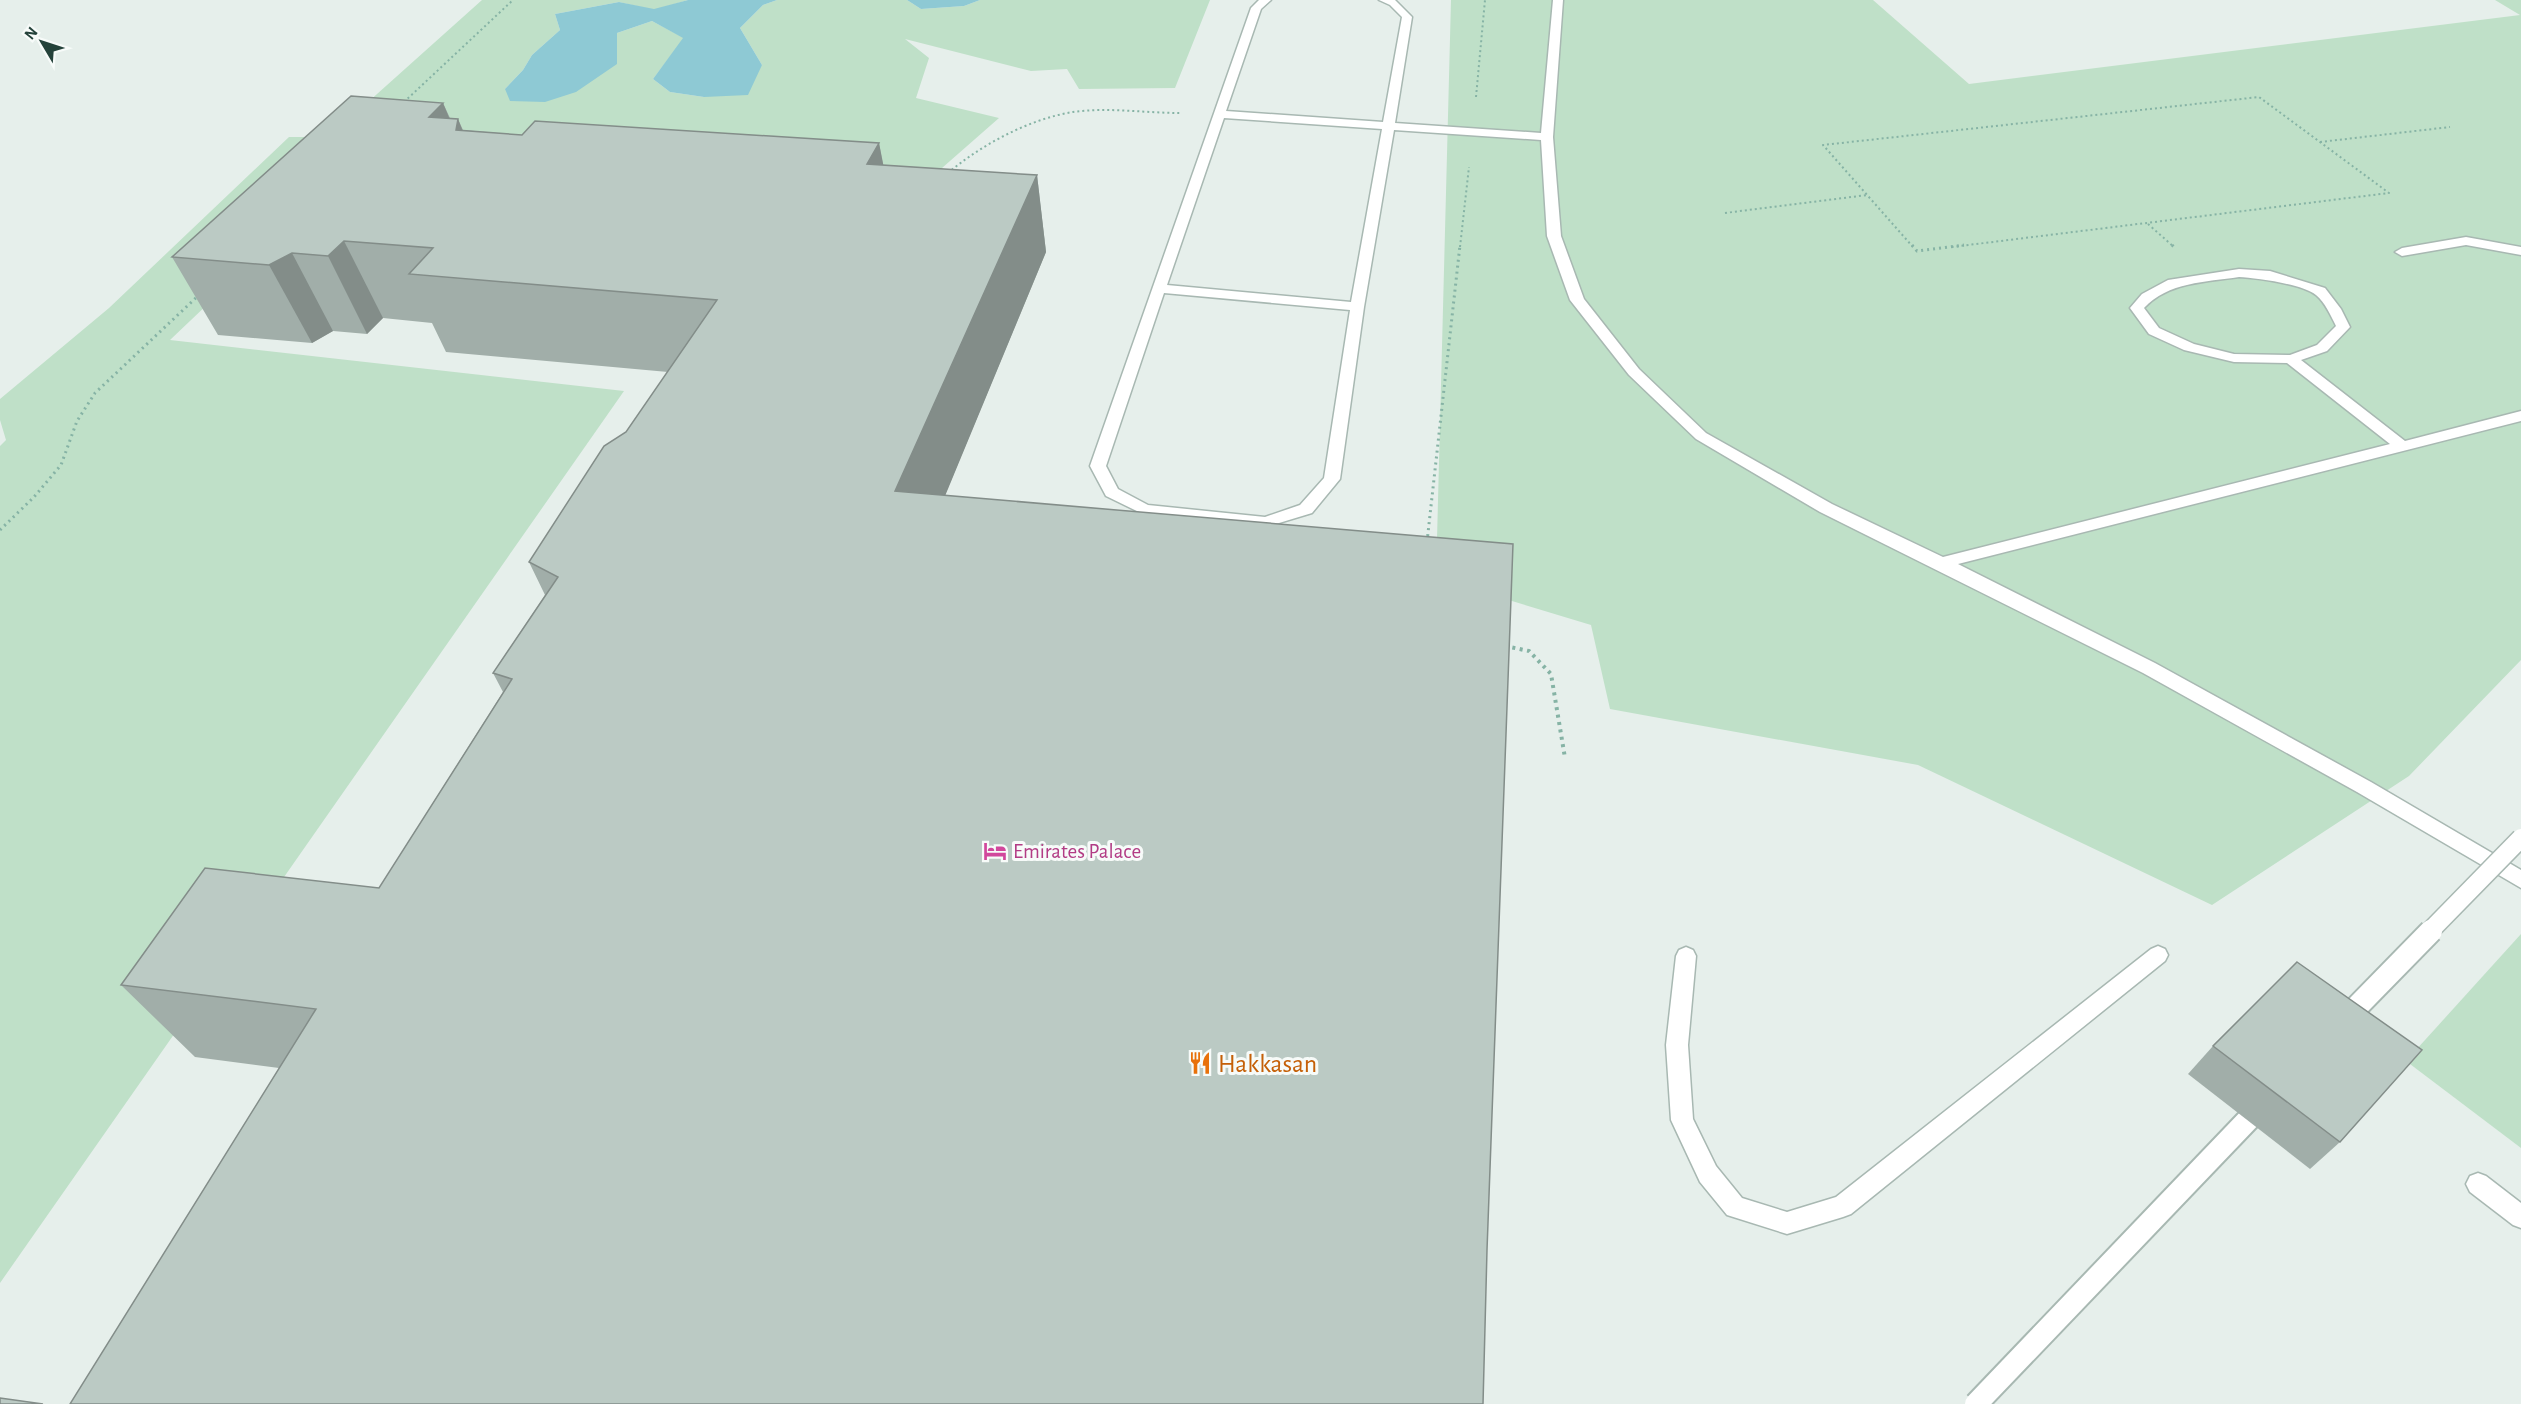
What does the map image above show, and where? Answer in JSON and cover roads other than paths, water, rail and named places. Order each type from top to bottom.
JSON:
[{"type":"lane","points":[[1266,0],[1256,8],[1098,466],[1112,492],[1145,510],[1266,522],[1306,509],[1332,479],[1358,307],[1407,17],[1394,3],[1384,0]]},
{"type":"lane","points":[[1558,0],[1547,137],[1554,236],[1577,300],[1634,372],[1701,436],[1826,508],[2149,668],[2364,787],[2521,880]]},
{"type":"lane","points":[[1220,114],[1547,137]]},
{"type":"lane","points":[[2402,252],[2466,241],[2521,251]]},
{"type":"lane","points":[[2292,359],[2322,348],[2343,327],[2334,309],[2320,291],[2288,279],[2239,273],[2173,284],[2147,297],[2137,308],[2154,331],[2189,347],[2234,358],[2292,359],[2402,446]]},
{"type":"lane","points":[[1161,288],[1358,307]]},
{"type":"lane","points":[[1941,563],[2521,416]]},
{"type":"lane","points":[[2323,1041],[2521,838]]},
{"type":"lane","points":[[1686,956],[1677,1045],[1682,1120],[1708,1174],[1735,1207],[1787,1223],[1843,1206],[2158,955]]},
{"type":"lane","points":[[1976,1404],[2282,1084]]},
{"type":"lane","points":[[2478,1184],[2521,1217]]},
{"type":"water","points":[[688,0],[777,0],[763,5],[740,28],[762,65],[748,95],[704,97],[670,92],[653,79],[683,38],[652,21],[617,33],[617,64],[576,92],[545,102],[510,101],[505,89],[523,70],[532,55],[560,30],[555,14],[619,2],[654,9]]},
{"type":"water","points":[[907,0],[980,0],[964,6],[921,9]]},
{"type":"place","name":"Emirates Palace","points":[[995,851]]},
{"type":"place","name":"Hakkasan","points":[[1200,1063]]}]
